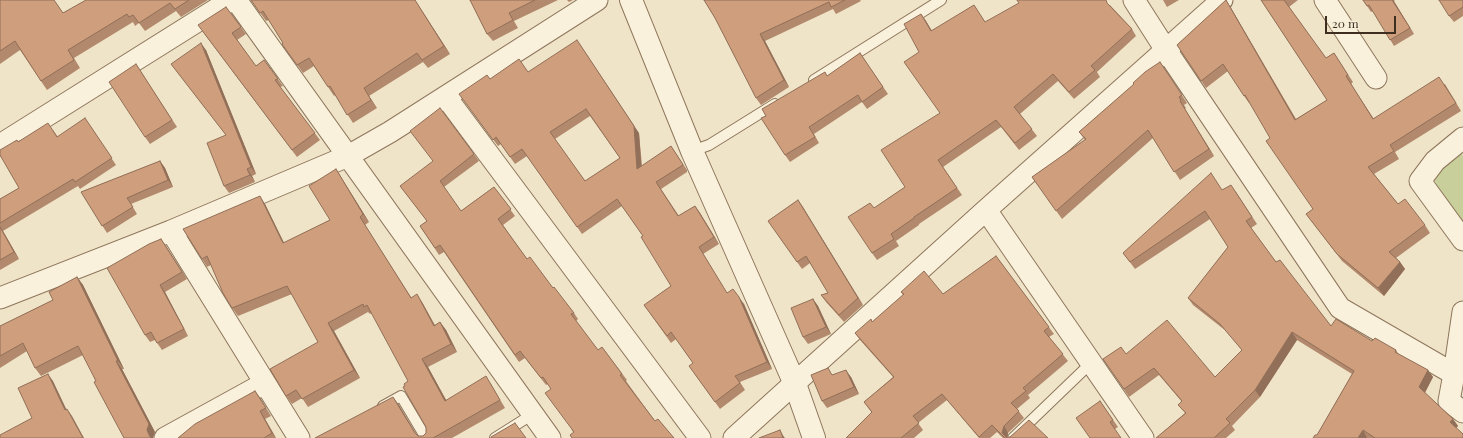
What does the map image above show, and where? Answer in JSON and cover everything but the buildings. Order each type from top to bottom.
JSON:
[{"type":"street","points":[[0,145],[231,0]]},
{"type":"street","points":[[236,0],[550,438]]},
{"type":"street","points":[[0,298],[171,231],[348,156],[446,97],[597,0]]},
{"type":"street","points":[[631,0],[692,151],[795,384],[814,438]]},
{"type":"street","points":[[1134,0],[1340,308],[1454,374]]},
{"type":"street","points":[[734,438],[986,210],[1222,0]]},
{"type":"street","points":[[1325,0],[1376,78]]},
{"type":"street","points":[[446,97],[700,438]]},
{"type":"street","points":[[1463,138],[1434,161],[1420,180],[1463,240]]},
{"type":"street","points":[[986,210],[1143,438]]},
{"type":"street","points":[[171,231],[299,438]]},
{"type":"street","points":[[1463,312],[1450,401],[1463,412]]},
{"type":"street","points":[[164,438],[265,383]]},
{"type":"lane","points":[[808,83],[941,0]]},
{"type":"lane","points":[[692,151],[709,145],[782,99]]},
{"type":"lane","points":[[1013,438],[1091,363]]},
{"type":"lane","points":[[375,410],[402,396],[426,438]]},
{"type":"lane","points":[[495,438],[533,414]]},
{"type":"green space","points":[[1459,150],[1463,156],[1463,223],[1438,191],[1434,177]]}]
